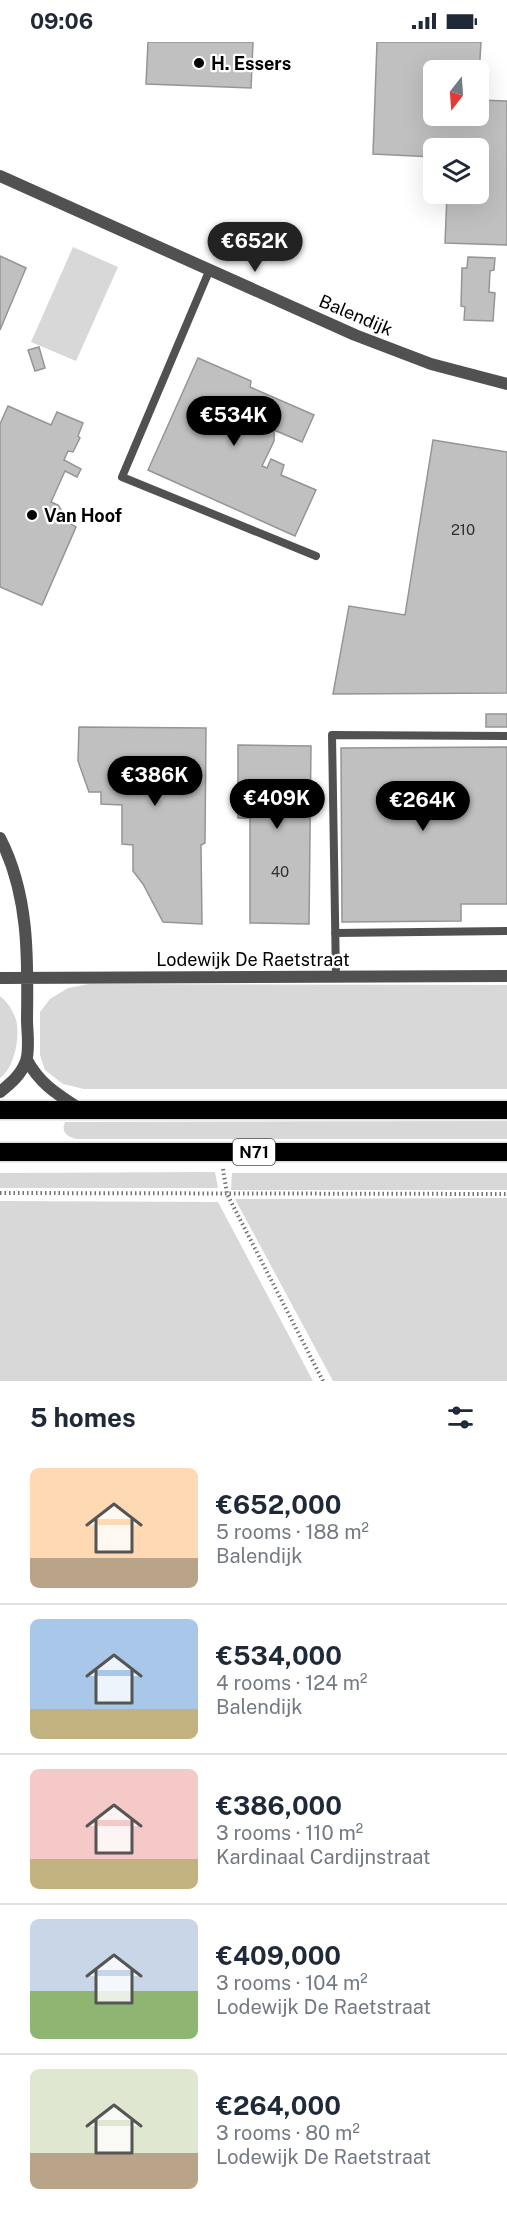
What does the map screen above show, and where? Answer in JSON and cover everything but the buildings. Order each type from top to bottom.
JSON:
[{"type":"highway","points":[[0,1110],[507,1110]]},
{"type":"highway","name":"N71","points":[[0,1152],[507,1152]]},
{"type":"street","name":"Balendijk","points":[[0,176],[396,351],[472,376],[507,384]]},
{"type":"street","points":[[0,838],[16,877],[22,902],[28,978],[27,1060],[17,1079],[0,1092]]},
{"type":"street","name":"Lodewijk De Raetstraat","points":[[0,978],[507,976]]},
{"type":"street","points":[[27,1060],[36,1076],[81,1110]]},
{"type":"lane","points":[[210,270],[122,477],[316,556]]},
{"type":"lane","points":[[336,977],[332,735],[507,735]]},
{"type":"lane","points":[[335,933],[507,931]]},
{"type":"path","points":[[220,1152],[227,1194],[323,1381]]},
{"type":"path","points":[[0,1193],[507,1194]]},
{"type":"shaded area","points":[[73,247],[118,267],[76,361],[31,342]]},
{"type":"shaded area","points":[[89,984],[507,985],[507,1089],[84,1089],[63,1084],[45,1070],[40,1055],[40,1012],[50,999],[68,988]]},
{"type":"shaded area","points":[[0,996],[13,1013],[17,1031],[12,1061],[0,1078]]},
{"type":"shaded area","points":[[507,1121],[507,1139],[76,1139],[64,1131],[65,1122]]},
{"type":"shaded area","points":[[215,1172],[218,1188],[0,1188],[0,1173]]},
{"type":"shaded area","points":[[232,1173],[507,1173],[507,1190],[231,1190]]},
{"type":"shaded area","points":[[507,1198],[507,1381],[333,1381],[235,1199]]},
{"type":"shaded area","points":[[0,1201],[218,1202],[313,1381],[0,1381]]},
{"type":"place","name":"H. Essers","points":[[199,63]]},
{"type":"place","name":"Van Hoof","points":[[32,515]]}]
